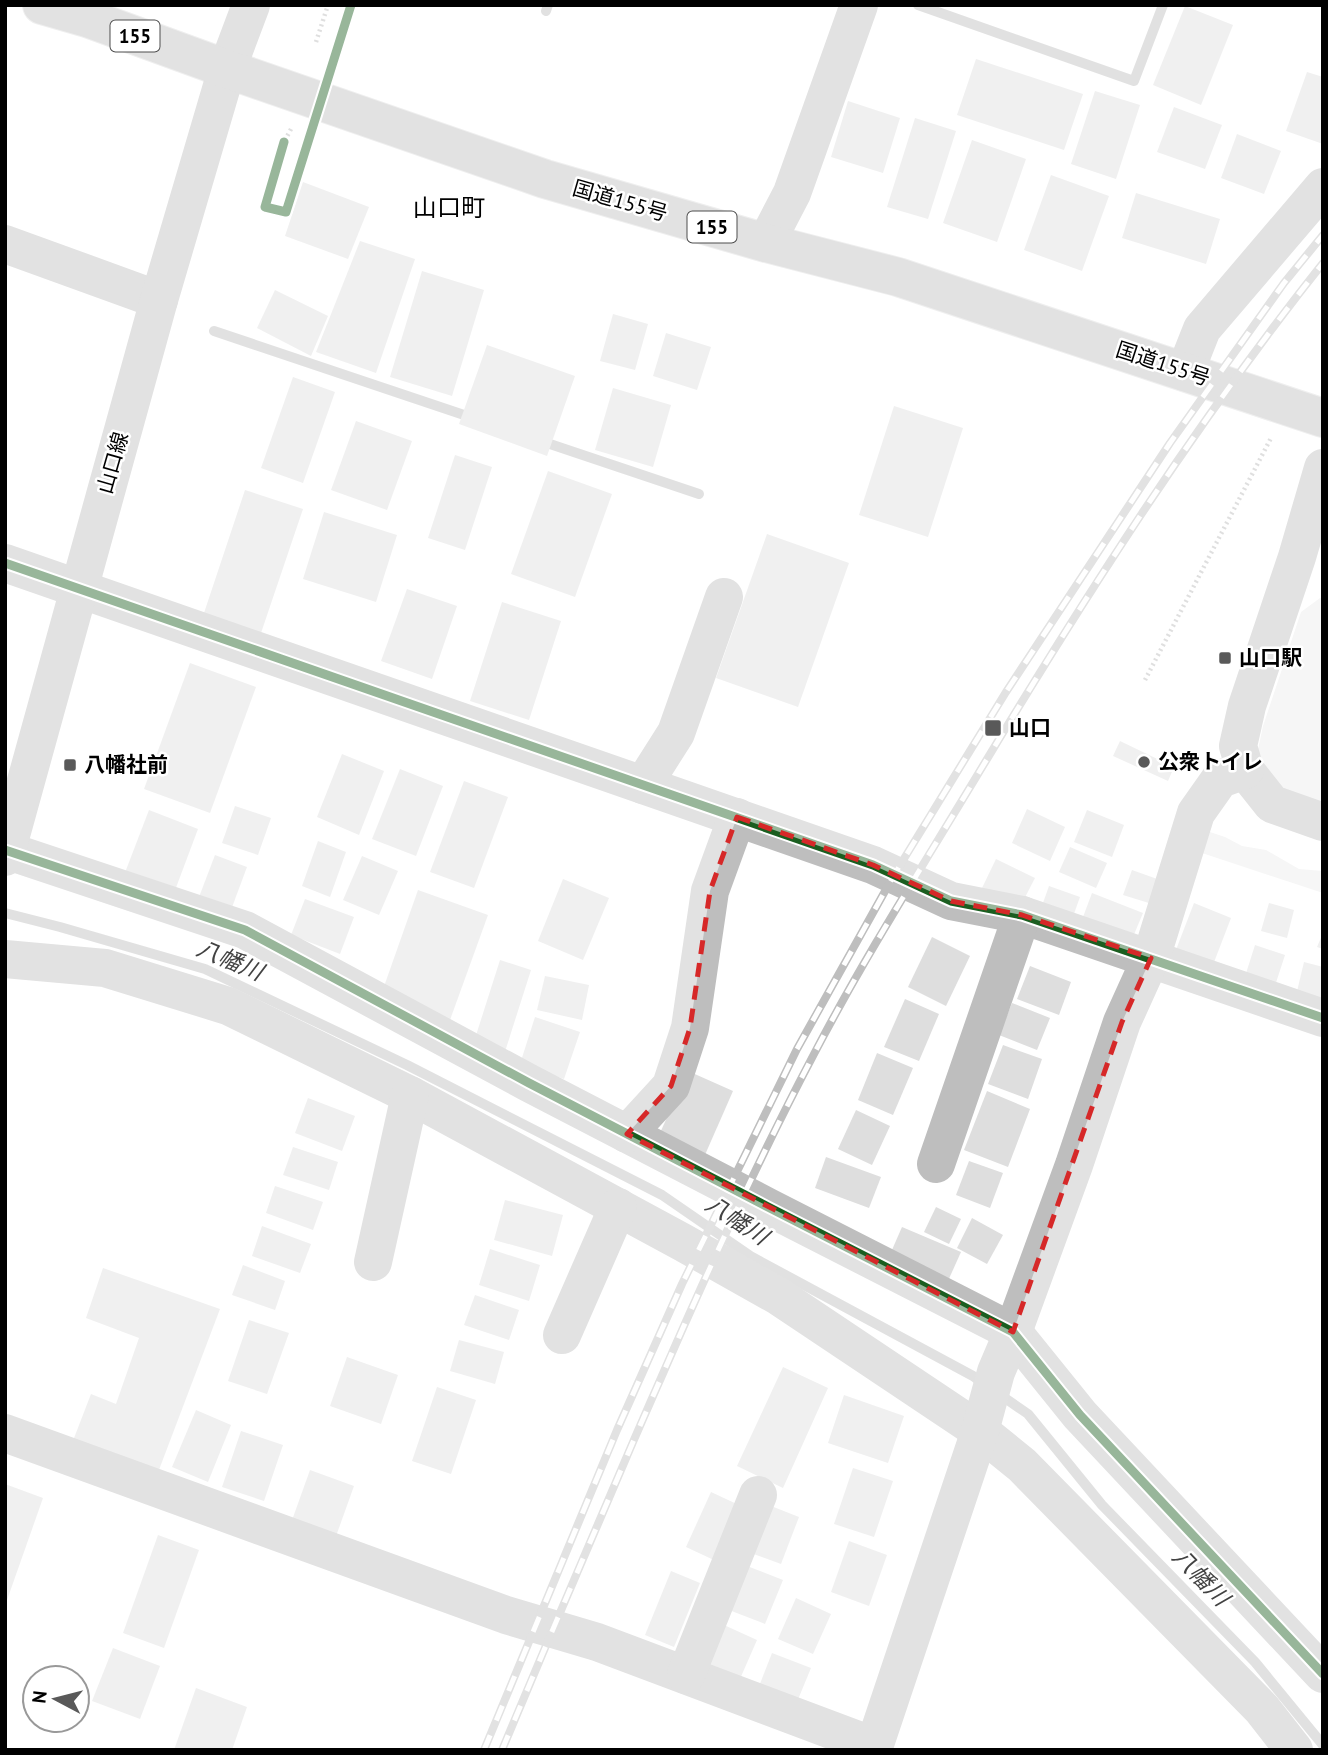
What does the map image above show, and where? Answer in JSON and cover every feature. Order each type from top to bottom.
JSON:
[{"type":"main road","name":"国道155号","points":[[42,5],[87,18],[545,179],[766,243],[898,277],[1323,418]]},
{"type":"main road","name":"山口線","points":[[6,853],[159,300],[227,69],[251,5]]},
{"type":"main road","points":[[766,243],[792,193],[859,5]]},
{"type":"main road","points":[[1185,372],[1202,330],[1323,187]]},
{"type":"main road","points":[[5,244],[159,300]]},
{"type":"main road","points":[[1323,468],[1297,557],[1247,706],[1238,746],[1245,770],[1272,804],[1323,822]]},
{"type":"main road","points":[[5,563],[873,864],[951,901],[1022,915],[1323,1018]]},
{"type":"main road","points":[[643,785],[676,733],[724,597]]},
{"type":"main road","points":[[5,1433],[506,1615],[597,1642],[874,1748],[983,1422],[996,1372],[1074,1165],[1122,1022],[1151,958],[1196,813],[1220,779],[1245,770]]},
{"type":"main road","points":[[627,1134],[671,1086],[690,1028],[710,891],[737,817]]},
{"type":"main road","points":[[6,853],[245,930],[627,1134],[1013,1332],[1080,1415],[1323,1674]]},
{"type":"main road","points":[[936,1164],[1022,915]]},
{"type":"main road","points":[[5,959],[105,968],[228,1006],[410,1095],[778,1296],[983,1422],[1262,1709],[1294,1750]]},
{"type":"main road","points":[[373,1262],[410,1095]]},
{"type":"main road","points":[[562,1335],[618,1207]]},
{"type":"main road","points":[[686,1675],[758,1495]]},
{"type":"path","points":[[316,42],[328,5]]},
{"type":"path","points":[[293,125],[284,142],[265,206],[286,212],[351,5]]},
{"type":"path","points":[[1145,680],[1273,434],[1279,444]]},
{"type":"highlighted area","points":[[737,817],[873,865],[951,901],[1022,915],[1151,958],[1122,1022],[1013,1332],[627,1134],[671,1086],[690,1028],[710,891]]},
{"type":"shaded area","points":[[1320,598],[1323,599],[1323,804],[1283,791],[1256,759],[1263,726],[1301,612]]},
{"type":"shaded area","points":[[1210,832],[1242,846],[1266,850],[1299,869],[1323,871],[1323,893],[1202,853]]},
{"type":"building","points":[[1185,6],[1233,25],[1201,105],[1153,85]]},
{"type":"building","points":[[976,59],[1083,94],[1064,150],[957,115]]},
{"type":"building","points":[[1307,72],[1323,77],[1323,144],[1286,131]]},
{"type":"building","points":[[1095,91],[1140,105],[1116,179],[1071,164]]},
{"type":"building","points":[[848,101],[900,118],[883,173],[831,157]]},
{"type":"building","points":[[1174,107],[1222,125],[1205,169],[1157,152]]},
{"type":"building","points":[[915,118],[956,131],[928,219],[887,207]]},
{"type":"building","points":[[1237,134],[1281,151],[1264,194],[1221,178]]},
{"type":"building","points":[[972,140],[1026,159],[997,242],[943,223]]},
{"type":"building","points":[[1051,175],[1109,196],[1082,271],[1024,250]]},
{"type":"building","points":[[303,182],[369,207],[348,259],[285,236]]},
{"type":"building","points":[[1136,193],[1220,219],[1206,264],[1122,238]]},
{"type":"building","points":[[360,241],[415,259],[376,373],[316,352]]},
{"type":"building","points":[[422,271],[484,290],[452,396],[390,377]]},
{"type":"building","points":[[275,290],[328,316],[311,356],[257,328]]},
{"type":"building","points":[[613,314],[648,324],[635,370],[600,361]]},
{"type":"building","points":[[666,333],[711,347],[697,390],[653,376]]},
{"type":"building","points":[[487,345],[575,376],[547,456],[459,424]]},
{"type":"building","points":[[293,377],[335,392],[303,483],[261,468]]},
{"type":"building","points":[[613,388],[671,405],[653,467],[595,450]]},
{"type":"building","points":[[894,406],[963,428],[928,537],[859,515]]},
{"type":"building","points":[[356,421],[412,441],[387,510],[331,490]]},
{"type":"building","points":[[455,455],[492,467],[465,550],[428,538]]},
{"type":"building","points":[[548,471],[612,494],[575,597],[511,574]]},
{"type":"building","points":[[245,490],[303,509],[261,633],[204,613]]},
{"type":"building","points":[[324,512],[397,535],[376,602],[303,579]]},
{"type":"building","points":[[767,534],[849,563],[798,707],[716,678]]},
{"type":"building","points":[[407,589],[457,606],[432,679],[381,661]]},
{"type":"building","points":[[502,602],[561,621],[529,720],[470,701]]},
{"type":"building","points":[[190,663],[256,687],[210,813],[144,789]]},
{"type":"building","name":"公衆トイレ","points":[[1120,741],[1174,767],[1168,781],[1113,756]]},
{"type":"building","points":[[342,754],[384,771],[359,835],[317,817]]},
{"type":"building","points":[[400,769],[443,786],[416,856],[372,839]]},
{"type":"building","points":[[464,781],[508,797],[474,888],[430,872]]},
{"type":"building","points":[[235,806],[271,818],[258,855],[222,843]]},
{"type":"building","points":[[1027,809],[1065,827],[1050,861],[1012,843]]},
{"type":"building","points":[[149,810],[198,829],[171,901],[121,883]]},
{"type":"building","points":[[1087,810],[1124,825],[1112,857],[1074,842]]},
{"type":"building","points":[[318,841],[346,852],[330,897],[302,886]]},
{"type":"building","points":[[1070,847],[1107,863],[1096,888],[1059,872]]},
{"type":"building","points":[[215,855],[247,867],[231,910],[199,897]]},
{"type":"building","points":[[362,856],[398,871],[379,915],[343,900]]},
{"type":"building","points":[[996,859],[1035,878],[1020,907],[982,888]]},
{"type":"building","points":[[1132,870],[1160,880],[1152,904],[1123,895]]},
{"type":"building","points":[[563,879],[609,898],[583,960],[538,941]]},
{"type":"building","points":[[1049,886],[1080,897],[1070,925],[1039,914]]},
{"type":"building","points":[[418,890],[488,915],[450,1020],[381,995]]},
{"type":"building","points":[[1092,893],[1143,913],[1130,944],[1080,925]]},
{"type":"building","points":[[305,899],[354,917],[340,954],[291,935]]},
{"type":"building","points":[[1194,903],[1231,918],[1211,970],[1174,955]]},
{"type":"building","points":[[1269,903],[1294,910],[1287,938],[1261,931]]},
{"type":"building","points":[[1323,933],[1323,949],[1317,947]]},
{"type":"building","points":[[932,937],[970,956],[946,1006],[908,987]]},
{"type":"building","points":[[1255,945],[1285,955],[1272,995],[1242,986]]},
{"type":"building","points":[[500,960],[531,970],[502,1061],[471,1051]]},
{"type":"building","points":[[1304,962],[1323,967],[1323,1015],[1293,1008]]},
{"type":"building","points":[[1030,966],[1071,982],[1059,1015],[1017,999]]},
{"type":"building","points":[[545,976],[589,985],[582,1020],[537,1010]]},
{"type":"building","points":[[905,999],[939,1014],[919,1061],[884,1047]]},
{"type":"building","points":[[1012,1003],[1050,1018],[1037,1050],[999,1035]]},
{"type":"building","points":[[535,1017],[580,1032],[564,1079],[520,1064]]},
{"type":"building","points":[[1003,1045],[1042,1059],[1028,1099],[988,1084]]},
{"type":"building","points":[[877,1053],[913,1068],[893,1115],[858,1100]]},
{"type":"building","points":[[688,1071],[733,1091],[701,1164],[655,1144]]},
{"type":"building","points":[[987,1091],[1030,1109],[1008,1167],[964,1150]]},
{"type":"building","points":[[308,1098],[355,1116],[342,1151],[295,1133]]},
{"type":"building","points":[[856,1110],[890,1126],[872,1165],[838,1149]]},
{"type":"building","points":[[293,1147],[338,1162],[329,1190],[283,1175]]},
{"type":"building","points":[[826,1157],[881,1177],[869,1208],[815,1188]]},
{"type":"building","points":[[969,1161],[1003,1173],[990,1208],[956,1195]]},
{"type":"building","points":[[275,1186],[323,1202],[313,1230],[266,1213]]},
{"type":"building","points":[[505,1200],[563,1215],[552,1256],[494,1240]]},
{"type":"building","points":[[936,1207],[961,1219],[949,1244],[924,1232]]},
{"type":"building","points":[[972,1218],[1003,1235],[987,1264],[957,1248]]},
{"type":"building","points":[[262,1226],[311,1244],[300,1273],[252,1256]]},
{"type":"building","points":[[902,1227],[961,1252],[943,1292],[885,1266]]},
{"type":"building","points":[[490,1249],[540,1265],[529,1301],[479,1285]]},
{"type":"building","points":[[243,1265],[285,1281],[275,1310],[232,1295]]},
{"type":"building","points":[[103,1268],[220,1309],[154,1483],[69,1451],[91,1394],[116,1404],[139,1338],[86,1318]]},
{"type":"building","points":[[475,1295],[519,1310],[509,1340],[464,1325]]},
{"type":"building","points":[[249,1320],[289,1333],[267,1394],[228,1381]]},
{"type":"building","points":[[459,1340],[504,1352],[495,1384],[450,1371]]},
{"type":"building","points":[[347,1357],[398,1375],[381,1424],[330,1406]]},
{"type":"building","points":[[783,1367],[828,1388],[783,1488],[737,1466]]},
{"type":"building","points":[[437,1387],[476,1400],[451,1474],[412,1461]]},
{"type":"building","points":[[844,1395],[904,1416],[888,1463],[828,1443]]},
{"type":"building","points":[[196,1410],[231,1425],[208,1482],[172,1467]]},
{"type":"building","points":[[241,1431],[283,1445],[264,1501],[222,1487]]},
{"type":"building","points":[[853,1468],[893,1481],[874,1537],[834,1524]]},
{"type":"building","points":[[310,1470],[354,1486],[335,1539],[291,1523]]},
{"type":"building","points":[[5,1484],[43,1498],[6,1603],[5,1603]]},
{"type":"building","points":[[711,1492],[741,1506],[716,1561],[686,1547]]},
{"type":"building","points":[[766,1504],[799,1517],[781,1564],[748,1552]]},
{"type":"building","points":[[158,1535],[199,1550],[164,1648],[123,1633]]},
{"type":"building","points":[[849,1541],[887,1555],[869,1606],[831,1592]]},
{"type":"building","points":[[747,1566],[783,1580],[765,1624],[729,1610]]},
{"type":"building","points":[[671,1571],[700,1583],[674,1647],[645,1635]]},
{"type":"building","points":[[796,1598],[831,1614],[813,1654],[778,1639]]},
{"type":"building","points":[[724,1625],[757,1640],[736,1688],[703,1673]]},
{"type":"building","points":[[113,1648],[160,1666],[140,1719],[92,1701]]},
{"type":"building","points":[[772,1653],[811,1668],[792,1714],[754,1699]]},
{"type":"building","points":[[196,1688],[247,1707],[232,1750],[174,1750]]},
{"type":"waterway","points":[[546,11],[548,5]]},
{"type":"waterway","points":[[918,5],[1134,81],[1163,5]]},
{"type":"waterway","points":[[214,331],[476,419]]},
{"type":"waterway","points":[[538,440],[699,494]]},
{"type":"waterway","name":"八幡川","points":[[5,913],[205,969],[407,1065],[662,1195],[752,1257],[973,1376],[985,1385]]},
{"type":"waterway","name":"八幡川","points":[[999,1394],[1028,1414],[1102,1505],[1255,1662],[1323,1745]]},
{"type":"railway","points":[[484,1750],[617,1430],[682,1284],[797,1049],[894,875],[1006,692],[1170,443],[1284,283],[1323,235]]},
{"type":"railway","points":[[502,1750],[698,1295],[765,1150],[833,1018],[915,878],[1100,577],[1230,386],[1323,263]]},
{"type":"cycle path","points":[[284,142],[265,207],[286,212],[351,5]]},
{"type":"cycle path","points":[[5,563],[873,865],[951,901],[1022,915],[1323,1018]]},
{"type":"cycle path","points":[[5,850],[245,930],[529,1083],[1013,1332],[1080,1415],[1323,1674]]},
{"type":"place","name":"山口駅","points":[[1225,658]]},
{"type":"place","name":"山口","points":[[993,728]]},
{"type":"place","name":"公衆トイレ","points":[[1144,762]]},
{"type":"place","name":"八幡社前","points":[[70,765]]},
{"type":"district","name":"山口町","points":[[449,208]]}]
